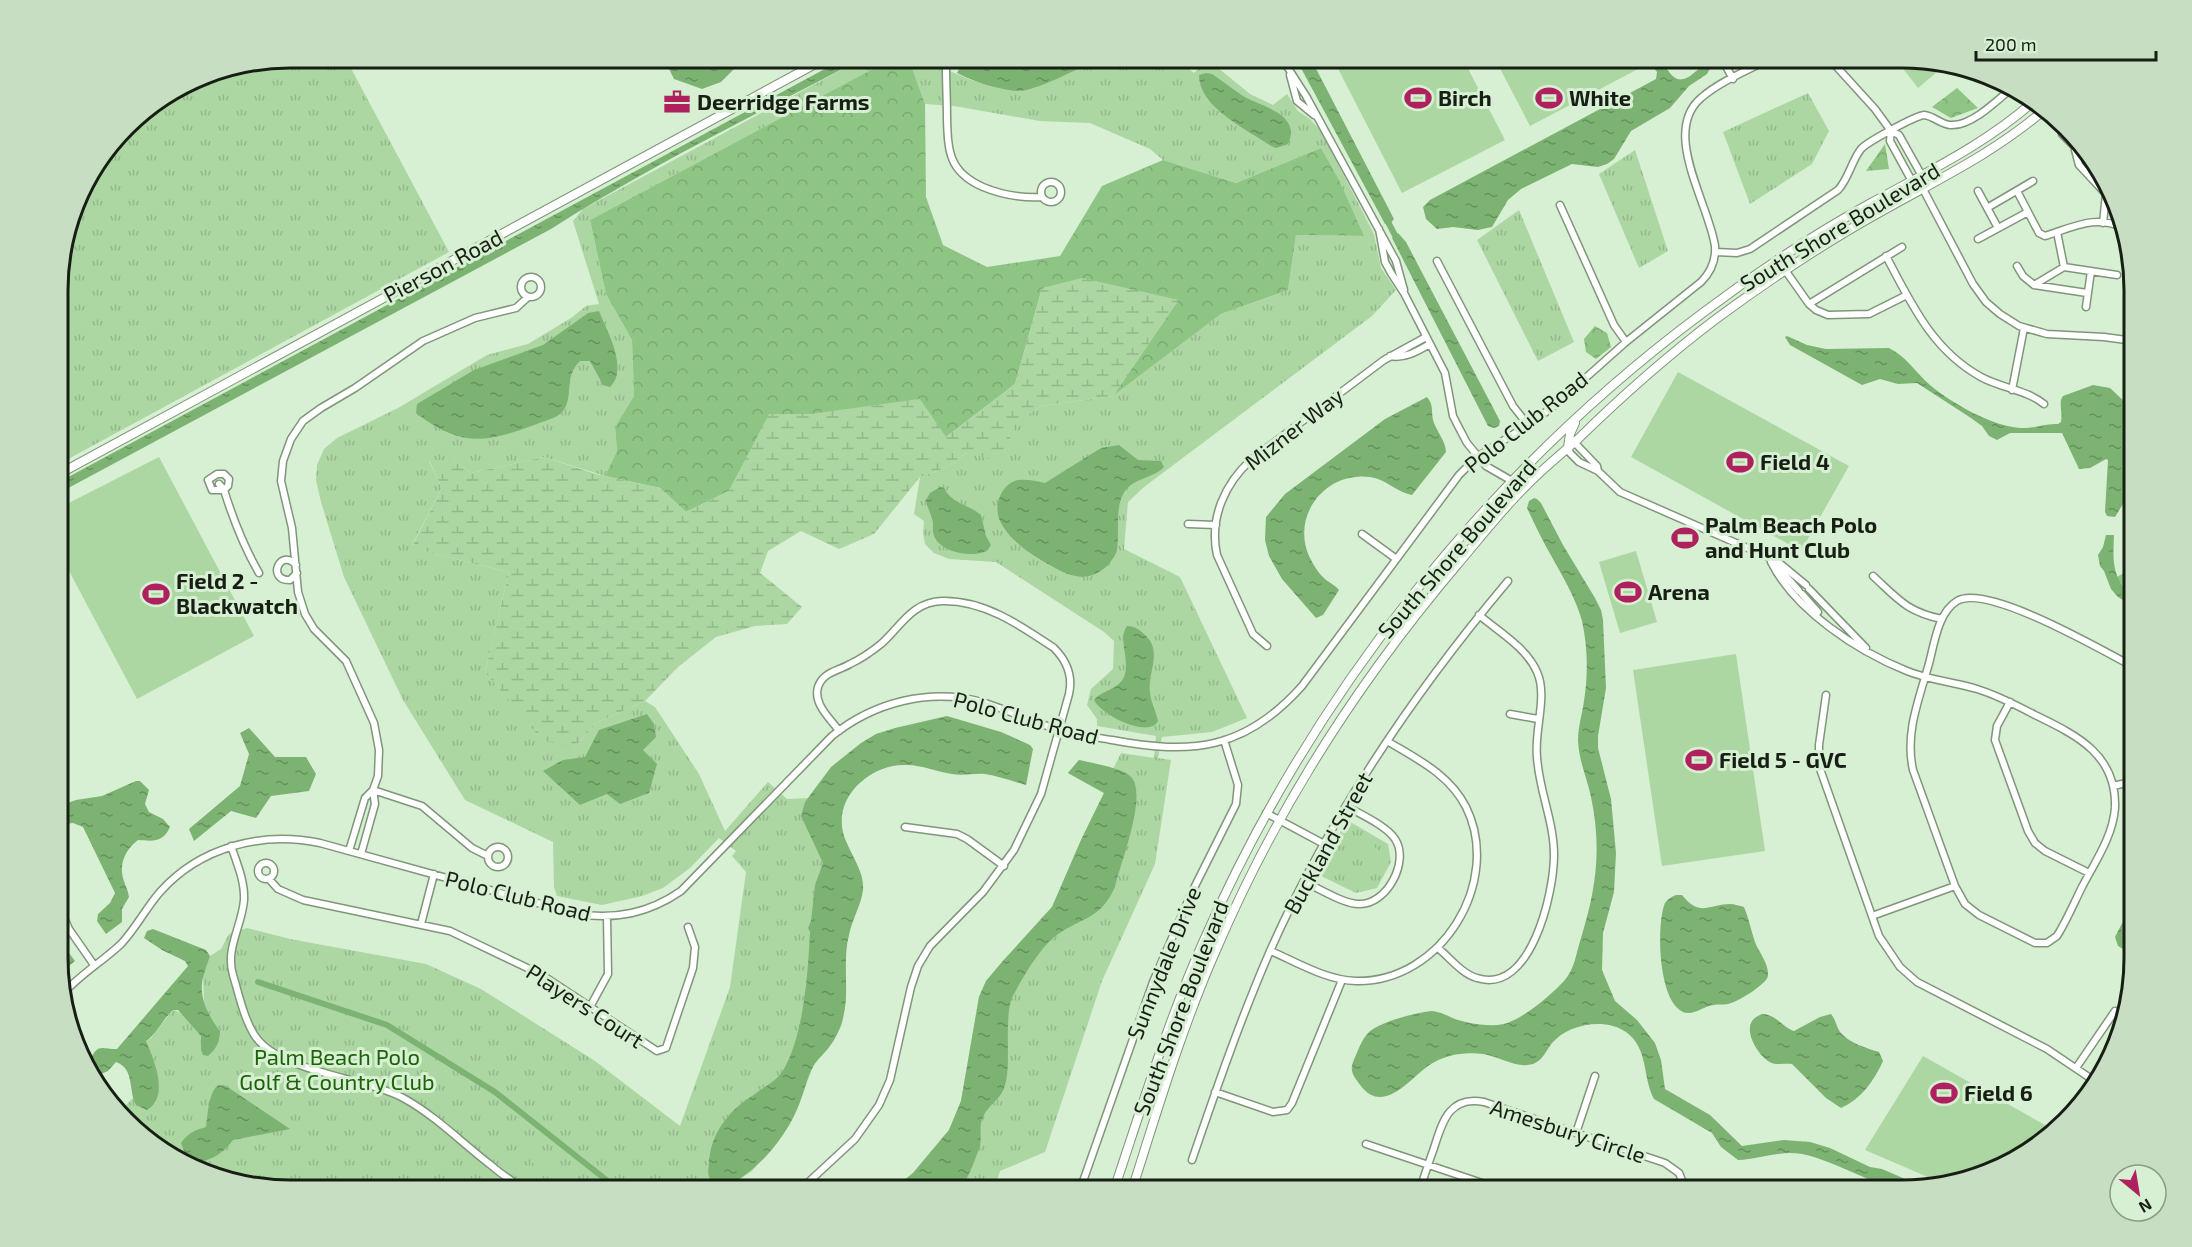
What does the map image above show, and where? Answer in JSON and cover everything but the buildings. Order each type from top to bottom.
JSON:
[{"type":"street","name":"Pierson Road","points":[[68,469],[808,68]]},
{"type":"street","points":[[946,68],[947,142],[957,169],[968,179],[991,190],[1016,196],[1042,197]]},
{"type":"street","points":[[1287,68],[1306,96],[1396,261],[1404,293]]},
{"type":"street","points":[[1727,68],[1733,79]]},
{"type":"street","points":[[1753,68],[1706,93],[1697,101],[1688,115],[1684,132],[1686,148],[1715,241],[1716,252],[1737,253],[1750,249],[1838,190],[1863,146],[1924,115],[1948,125],[1962,123],[1986,109],[2006,93]]},
{"type":"street","points":[[1839,68],[1891,131],[1899,135],[1922,176],[1923,189],[1978,292],[2000,314],[2024,328],[2047,334],[2124,340]]},
{"type":"street","points":[[1289,72],[1297,101],[1317,117]]},
{"type":"street","name":"South Shore Boulevard","points":[[1117,1180],[1182,992],[1220,905],[1266,813],[1328,710],[1389,624],[1477,519],[1548,445],[1665,341],[1736,288],[1830,227],[1978,144],[2028,106]]},
{"type":"street","name":"South Shore Boulevard","points":[[1135,1180],[1178,1045],[1234,910],[1279,820],[1342,716],[1403,630],[1520,493],[1633,386],[1678,349],[1785,270],[1841,235],[1990,152],[2039,114]]},
{"type":"street","points":[[1891,131],[1890,141],[1912,181],[1923,189]]},
{"type":"street","points":[[2076,152],[2079,165],[2097,182]]},
{"type":"street","points":[[1987,208],[2033,181]]},
{"type":"street","points":[[1978,191],[1998,228]]},
{"type":"street","points":[[2017,191],[2039,233],[2045,236],[2074,224],[2115,225]]},
{"type":"street","points":[[2103,223],[2107,203]]},
{"type":"street","points":[[1560,205],[1614,325],[1626,342]]},
{"type":"street","points":[[1978,238],[2028,212]]},
{"type":"street","points":[[1378,229],[1385,262],[1404,293],[1447,377],[1454,420],[1477,457],[1486,466],[1512,481]]},
{"type":"street","points":[[2057,232],[2064,267]]},
{"type":"street","points":[[1809,304],[1902,247]]},
{"type":"street","name":"Polo Club Road","points":[[69,987],[126,938],[149,905],[177,876],[200,860],[231,846],[258,840],[309,841],[577,914],[607,917],[642,911],[656,906],[681,891],[839,731],[859,717],[890,704],[924,697],[980,702],[1059,730],[1163,748],[1197,747],[1224,740],[1254,726],[1290,699],[1459,475],[1477,457],[1554,406],[1626,342],[1701,282],[1710,271],[1716,252]]},
{"type":"street","points":[[1886,256],[1925,328],[1948,353],[1980,377],[2037,398],[2044,404]]},
{"type":"street","points":[[1437,261],[1513,406],[1528,425]]},
{"type":"street","points":[[2017,266],[2023,276],[2034,285],[2087,293]]},
{"type":"street","points":[[2034,285],[2064,267],[2117,275]]},
{"type":"street","points":[[1785,270],[1809,304],[1828,315],[1873,313],[1907,295]]},
{"type":"street","points":[[2086,307],[2091,271]]},
{"type":"street","points":[[349,851],[365,798],[373,790],[378,776],[379,750],[374,723],[346,661],[315,629],[305,614],[298,592],[292,528],[280,481],[283,461],[291,439],[303,421],[423,341],[475,318],[516,308],[528,297]]},
{"type":"street","points":[[2012,390],[2024,328]]},
{"type":"street","name":"Mizner Way","points":[[1267,646],[1253,634],[1220,566],[1214,544],[1224,492],[1242,467],[1390,356],[1426,337]]},
{"type":"street","name":"Mizner Way","points":[[1390,356],[1399,358],[1407,356],[1430,344]]},
{"type":"street","points":[[1577,418],[1570,434],[1570,453],[1579,462],[1598,471],[1620,492],[1777,561],[1808,587],[1868,651]]},
{"type":"street","points":[[1548,445],[1571,444],[1597,466],[1598,471]]},
{"type":"street","points":[[221,487],[246,549],[259,573]]},
{"type":"street","points":[[1188,524],[1216,525]]},
{"type":"street","points":[[1362,534],[1395,558]]},
{"type":"street","points":[[1764,555],[1831,627]]},
{"type":"street","points":[[1771,562],[1786,586],[1804,605],[1850,642],[1891,664],[1925,677],[1977,689],[2010,702],[2084,741],[2104,765],[2113,786],[2115,807],[2111,828],[2057,936],[2043,944],[2031,942],[1979,915],[1965,904],[1955,886],[1910,758],[1910,732],[1925,677],[1942,619],[1953,604],[1961,599],[1971,598],[1991,602],[2043,620],[2124,662]]},
{"type":"street","points":[[1873,576],[1908,608],[1922,615],[1942,619]]},
{"type":"street","name":"Buckland Street","points":[[1192,1160],[1215,1092],[1270,951],[1324,844],[1387,741],[1431,676],[1508,581]]},
{"type":"street","points":[[811,1180],[855,1139],[872,1117],[890,1080],[911,987],[918,966],[930,946],[983,892],[1004,866],[1023,835],[1041,794],[1059,730],[1071,684],[1069,670],[1059,654],[1050,646],[986,607],[941,601],[925,604],[912,611],[886,639],[869,653],[828,674],[822,680],[818,688],[818,700],[839,731]]},
{"type":"street","points":[[1438,948],[1467,974],[1480,979],[1494,980],[1508,975],[1524,959],[1537,933],[1544,916],[1554,867],[1552,825],[1537,758],[1538,719],[1542,689],[1534,665],[1528,656],[1479,615]]},
{"type":"street","points":[[1827,695],[1819,745],[1819,766],[1879,936],[1891,956],[1917,982],[2047,1049],[2089,1077]]},
{"type":"street","points":[[2010,702],[1995,730],[1995,740],[2030,835],[2041,848],[2089,873]]},
{"type":"street","points":[[1510,714],[1538,719]]},
{"type":"street","name":"Sunnydale Drive","points":[[1084,1180],[1153,982],[1191,894],[1236,804],[1238,785],[1224,740]]},
{"type":"street","points":[[1270,951],[1321,974],[1342,980],[1370,981],[1397,975],[1422,962],[1438,948],[1453,927],[1474,882],[1477,855],[1474,827],[1465,806],[1449,783],[1428,765],[1387,741]]},
{"type":"street","points":[[2113,786],[2124,783]]},
{"type":"street","points":[[361,854],[375,804],[373,790]]},
{"type":"street","points":[[373,790],[422,806],[472,848],[488,856]]},
{"type":"street","points":[[1304,882],[1358,904],[1376,900],[1386,890],[1399,865],[1399,846],[1388,831],[1346,806]]},
{"type":"street","points":[[1266,813],[1324,844]]},
{"type":"street","points":[[905,827],[957,834],[1004,866]]},
{"type":"street","points":[[231,846],[244,892],[243,909],[231,951],[232,969],[250,1026],[259,1041],[270,1050],[293,1061],[402,1097],[462,1140],[511,1180]]},
{"type":"street","points":[[421,924],[434,874]]},
{"type":"street","name":"Players Court","points":[[269,879],[278,889],[303,900],[446,929],[542,975],[653,1050],[662,1051],[666,1048],[693,968],[695,947],[688,927]]},
{"type":"street","points":[[1872,916],[1955,886]]},
{"type":"street","points":[[590,1007],[608,974],[607,917]]},
{"type":"street","points":[[68,927],[94,965]]},
{"type":"street","points":[[1215,1092],[1274,1112],[1287,1110],[1292,1103],[1342,980]]},
{"type":"street","points":[[2076,1068],[2115,1011]]},
{"type":"street","points":[[1576,1133],[1595,1076]]},
{"type":"street","name":"Amesbury Circle","points":[[1423,1180],[1446,1116],[1455,1107],[1467,1102],[1484,1102],[1669,1165],[1682,1176],[1683,1180]]},
{"type":"street","points":[[1366,1144],[1474,1180]]},
{"type":"green space","points":[[351,68],[449,252],[68,459],[68,275],[79,218],[97,179],[113,155],[143,123],[179,97],[218,79],[261,69]]},
{"type":"green space","name":"Palm Beach Polo Golf & Country Club","points":[[845,68],[874,68],[590,220],[606,294],[632,340],[634,396],[615,427],[617,451],[605,476],[544,457],[471,473],[453,460],[429,461],[442,488],[412,545],[438,555],[509,572],[485,672],[574,748],[596,723],[645,701],[655,707],[699,774],[725,831],[768,782],[787,799],[810,798],[845,802],[842,834],[862,877],[863,889],[845,952],[846,1000],[842,1024],[834,1040],[813,1066],[797,1110],[788,1127],[752,1171],[738,1180],[290,1180],[261,1178],[205,1163],[166,1142],[125,1106],[133,1098],[136,1105],[155,1103],[159,1086],[146,1041],[151,1038],[173,1010],[185,1017],[202,1036],[201,1050],[220,1031],[211,1020],[204,1004],[203,976],[210,956],[221,949],[229,934],[247,928],[290,939],[426,964],[481,989],[595,1061],[680,1126],[730,987],[746,872],[732,856],[736,851],[719,838],[690,868],[663,888],[642,896],[602,905],[557,896],[554,887],[553,842],[465,800],[403,700],[344,577],[316,480],[317,465],[324,449],[337,438],[398,408],[487,355],[528,344],[571,318],[586,306],[599,304],[573,221],[583,209]]},
{"type":"green space","points":[[874,68],[912,68],[925,104],[926,197],[943,245],[987,267],[1060,256],[1102,186],[1163,160],[1236,183],[1321,148],[1339,180],[1364,236],[1296,235],[1288,290],[1221,314],[1113,396],[1178,300],[1042,288],[1015,384],[946,437],[810,414],[770,414],[729,491],[686,512],[660,488],[605,476],[617,451],[615,427],[634,396],[632,340],[606,294],[590,220]]},
{"type":"green space","points":[[912,68],[943,68],[971,80],[1018,91],[1077,68],[1188,68],[1194,73],[1199,68],[1218,68],[1250,94],[1273,105],[1287,94],[1298,111],[1310,119],[1321,131],[1374,234],[1381,268],[1396,290],[1372,316],[1144,487],[1128,502],[1124,549],[1180,577],[1247,718],[1212,732],[1162,737],[1158,758],[1171,760],[1155,864],[1102,981],[1045,1152],[1000,1171],[997,1180],[904,1180],[949,1130],[961,1101],[979,997],[986,981],[1052,907],[1104,793],[1068,773],[1079,760],[1113,769],[1121,753],[1154,758],[1156,736],[1097,726],[1097,719],[1087,705],[1091,689],[1113,669],[1114,641],[1104,632],[996,562],[949,559],[934,553],[925,544],[924,521],[914,514],[920,477],[945,468],[1041,406],[1113,396],[1221,314],[1288,290],[1296,235],[1363,236],[1321,148],[1236,183],[1163,160],[1150,149],[1090,123],[1040,121],[954,106],[925,104]]},
{"type":"green space","name":"Birch","points":[[1338,68],[1468,68],[1505,140],[1402,193]]},
{"type":"green space","name":"White","points":[[1500,68],[1638,69],[1530,126]]},
{"type":"green space","points":[[1903,68],[1939,71],[1918,88]]},
{"type":"green space","points":[[1957,88],[1978,108],[1951,118],[1932,107]]},
{"type":"green space","points":[[1808,93],[1829,131],[1812,164],[1750,204],[1723,132]]},
{"type":"green space","points":[[1885,144],[1889,169],[1866,171]]},
{"type":"green space","points":[[1635,150],[1668,251],[1639,268],[1599,174]]},
{"type":"green space","points":[[1519,210],[1574,342],[1538,361],[1477,240]]},
{"type":"green space","points":[[1082,278],[1179,300],[1113,396],[1041,406],[1015,423],[1007,448],[988,459],[968,452],[945,468],[920,477],[874,534],[839,549],[801,531],[768,551],[760,573],[802,607],[787,624],[755,626],[716,637],[678,667],[645,701],[596,723],[574,748],[542,740],[485,672],[509,572],[438,555],[412,546],[442,488],[429,460],[453,460],[471,473],[544,457],[596,474],[660,488],[686,512],[729,491],[769,414],[810,414],[920,399],[946,437],[1015,384],[1042,288]]},
{"type":"green space","points":[[1595,326],[1607,333],[1611,347],[1596,359],[1586,352],[1584,339]]},
{"type":"green space","name":"Field 4","points":[[1678,372],[1849,466],[1801,551],[1631,457]]},
{"type":"green space","name":"Field 2 - Blackwatch","points":[[159,457],[254,636],[137,699],[68,569],[68,503]]},
{"type":"green space","name":"Arena","points":[[1636,551],[1657,622],[1620,633],[1599,562]]},
{"type":"green space","points":[[2124,573],[2124,586],[2119,581],[2117,577]]},
{"type":"green space","name":"Field 5 - GVC","points":[[1736,654],[1765,851],[1662,866],[1633,670]]},
{"type":"green space","points":[[1347,820],[1388,844],[1391,862],[1377,888],[1356,893],[1317,874]]},
{"type":"green space","points":[[1364,840],[1383,853],[1377,862],[1358,848]]},
{"type":"green space","name":"Field 6","points":[[1923,1056],[2047,1126],[2026,1142],[1987,1163],[1931,1178],[1865,1150]]},
{"type":"green space","points":[[541,1152],[562,1171],[551,1180],[532,1162]]},
{"type":"water","points":[[668,68],[735,68],[721,82],[702,89],[674,79]]},
{"type":"water","points":[[827,68],[844,68],[666,161],[551,229],[68,488],[68,477]]},
{"type":"water","points":[[960,68],[1081,68],[1048,83],[1016,91],[986,85],[957,73]]},
{"type":"water","points":[[1301,68],[1316,68],[1394,219],[1389,225],[1385,224]]},
{"type":"water","points":[[1654,68],[1666,68],[1674,77],[1683,79],[1700,68],[1710,68],[1707,74],[1689,86],[1670,108],[1631,131],[1614,159],[1598,167],[1572,164],[1521,189],[1508,200],[1492,227],[1478,230],[1453,227],[1437,229],[1426,219],[1423,207],[1430,200],[1656,79],[1657,72]]},
{"type":"water","points":[[1212,74],[1243,96],[1269,108],[1285,119],[1290,125],[1291,134],[1288,144],[1276,148],[1271,146],[1215,107],[1201,87],[1199,75]]},
{"type":"water","points":[[1398,233],[1406,242],[1500,421],[1499,426],[1494,428],[1488,426],[1392,238]]},
{"type":"water","points":[[599,311],[617,360],[615,379],[610,387],[603,385],[590,361],[580,361],[572,373],[567,402],[560,414],[519,430],[488,438],[461,437],[432,424],[416,413],[417,404],[474,370],[543,345],[588,313]]},
{"type":"water","points":[[1785,337],[1826,349],[1889,348],[1901,355],[1930,385],[1949,399],[1986,419],[2010,427],[2026,428],[2058,424],[2061,422],[2063,396],[2093,385],[2110,388],[2124,401],[2124,504],[2115,517],[2107,516],[2105,512],[2108,460],[2090,468],[2079,469],[2062,433],[2010,433],[1997,440],[1989,436],[1982,426],[1971,418],[1917,383],[1898,384],[1880,379],[1862,385],[1790,345]]},
{"type":"water","points":[[1427,397],[1431,405],[1433,420],[1446,452],[1412,495],[1376,478],[1354,477],[1339,481],[1327,489],[1316,499],[1309,511],[1305,526],[1305,541],[1309,556],[1320,574],[1339,590],[1323,615],[1316,618],[1282,579],[1269,556],[1265,540],[1266,517],[1285,494],[1385,419]]},
{"type":"water","points":[[1119,445],[1138,460],[1161,461],[1164,467],[1155,474],[1133,483],[1125,491],[1118,512],[1117,551],[1102,570],[1082,577],[1062,571],[1039,559],[1004,529],[998,515],[998,503],[1003,491],[1012,482],[1029,480],[1045,483],[1101,448]]},
{"type":"water","points":[[940,487],[944,488],[956,501],[981,515],[986,536],[991,545],[987,551],[974,554],[958,553],[944,547],[935,538],[926,500],[930,493]]},
{"type":"water","points":[[1534,498],[1541,503],[1595,598],[1603,620],[1606,688],[1598,748],[1611,799],[1616,853],[1614,892],[1603,933],[1602,970],[1615,1001],[1637,1020],[1655,1043],[1661,1060],[1665,1089],[1710,1115],[1742,1146],[1784,1140],[1810,1142],[1907,1180],[1872,1180],[1817,1158],[1794,1153],[1738,1160],[1721,1147],[1712,1133],[1654,1099],[1638,1046],[1626,1032],[1608,1025],[1587,1025],[1567,1031],[1559,1036],[1542,1058],[1533,1064],[1521,1065],[1480,1054],[1447,1057],[1428,1066],[1405,1086],[1387,1096],[1378,1097],[1369,1094],[1354,1077],[1352,1065],[1354,1058],[1367,1034],[1379,1026],[1407,1016],[1431,1011],[1475,1024],[1504,1024],[1528,1012],[1552,993],[1568,976],[1575,961],[1594,886],[1597,852],[1594,816],[1578,741],[1587,671],[1584,631],[1569,589],[1527,508],[1529,501]]},
{"type":"water","points":[[2106,535],[2114,535],[2115,569],[2124,587],[2124,601],[2111,589],[2100,566],[2098,555]]},
{"type":"water","points":[[1127,626],[1140,631],[1153,647],[1150,693],[1158,721],[1153,726],[1145,727],[1125,723],[1106,712],[1094,700],[1118,685],[1124,677],[1126,664],[1123,637]]},
{"type":"water","points":[[647,714],[654,724],[656,737],[643,750],[657,764],[649,793],[620,804],[607,794],[580,805],[543,771],[563,760],[585,757],[599,730]]},
{"type":"water","points":[[947,716],[1001,732],[1030,745],[1033,749],[1026,785],[985,774],[956,775],[918,766],[896,765],[875,772],[857,786],[845,804],[842,825],[847,844],[863,880],[863,890],[847,945],[846,997],[840,1027],[832,1044],[814,1065],[792,1120],[779,1141],[763,1160],[738,1180],[711,1180],[708,1171],[710,1153],[716,1134],[735,1109],[778,1077],[791,1054],[796,1038],[804,1002],[808,966],[810,932],[808,928],[811,921],[815,885],[823,863],[801,816],[805,802],[831,767],[861,743],[876,734]]},
{"type":"water","points":[[249,728],[275,757],[306,757],[316,774],[309,791],[271,796],[256,818],[231,811],[194,841],[189,829],[240,786],[249,754],[240,733]]},
{"type":"water","points":[[1079,760],[1122,771],[1132,778],[1136,787],[1135,815],[1115,887],[1097,912],[1066,929],[1045,946],[1014,994],[1009,1010],[1008,1066],[1005,1084],[1000,1095],[983,1117],[979,1149],[966,1180],[904,1180],[949,1130],[961,1101],[979,997],[986,981],[1052,907],[1104,793],[1068,773]]},
{"type":"water","points":[[140,781],[149,790],[145,804],[149,812],[163,819],[170,827],[161,838],[153,841],[138,840],[127,852],[122,872],[129,897],[122,909],[122,922],[106,934],[97,921],[98,914],[110,903],[115,893],[83,827],[68,824],[68,803],[102,796]]},
{"type":"water","points":[[1676,895],[1682,895],[1688,902],[1699,908],[1730,904],[1744,907],[1755,942],[1767,967],[1768,976],[1762,984],[1732,1003],[1710,1006],[1695,1012],[1683,1012],[1675,1005],[1668,994],[1664,979],[1660,927],[1665,903]]},
{"type":"water","points":[[2124,919],[2124,950],[2118,946],[2115,937]]},
{"type":"water","points":[[153,929],[206,950],[210,956],[202,982],[203,997],[211,1018],[220,1031],[215,1048],[208,1056],[203,1055],[201,1036],[178,1010],[173,1010],[169,1014],[146,1041],[156,1067],[159,1087],[154,1104],[147,1110],[136,1105],[129,1075],[122,1065],[116,1062],[108,1071],[101,1074],[91,1058],[97,1049],[117,1049],[188,966],[185,961],[144,938],[147,931]]},
{"type":"water","points":[[68,952],[75,961],[68,967]]},
{"type":"water","points":[[1762,1014],[1775,1018],[1794,1031],[1820,1017],[1831,1014],[1844,1036],[1858,1045],[1879,1052],[1883,1061],[1866,1089],[1855,1100],[1841,1108],[1826,1098],[1792,1064],[1773,1063],[1760,1054],[1754,1044],[1750,1028],[1753,1020]]},
{"type":"water","points":[[218,1085],[226,1086],[290,1129],[233,1140],[216,1156],[206,1160],[200,1161],[192,1157],[185,1153],[181,1143],[192,1132],[206,1127],[210,1099]]},
{"type":"waterway","points":[[1387,220],[1399,243]]},
{"type":"waterway","points":[[258,982],[387,1025],[495,1092],[606,1180]]},
{"type":"place","name":"Birch","points":[[1418,98]]},
{"type":"place","name":"White","points":[[1549,98]]},
{"type":"place","name":"Deerridge Farms","points":[[677,102]]},
{"type":"place","name":"Field 4","points":[[1740,462]]},
{"type":"place","name":"Palm Beach Polo and Hunt Club","points":[[1685,538]]},
{"type":"place","name":"Arena","points":[[1628,592]]},
{"type":"place","name":"Field 2 - Blackwatch","points":[[156,594]]},
{"type":"place","name":"Field 5 - GVC","points":[[1699,760]]},
{"type":"place","name":"Field 6","points":[[1944,1093]]}]
